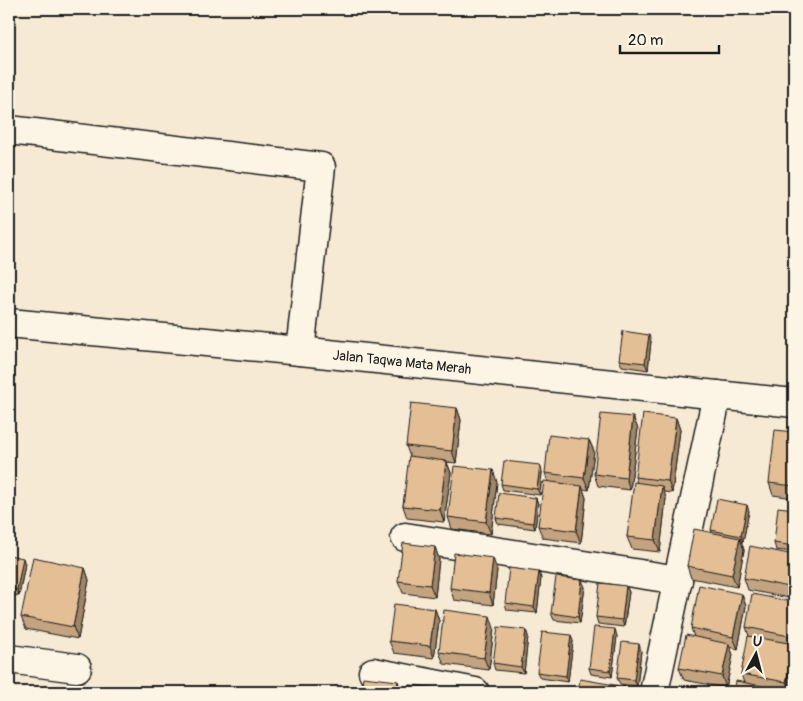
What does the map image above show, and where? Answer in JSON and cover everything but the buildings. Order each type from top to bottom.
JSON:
[{"type":"street","points":[[9,130],[321,167],[300,351]]},
{"type":"street","name":"Jalan Taqwa Mata Merah","points":[[9,323],[300,351],[794,404]]},
{"type":"street","points":[[654,692],[717,395]]},
{"type":"street","points":[[405,536],[678,580]]},
{"type":"street","points":[[9,659],[77,668]]},
{"type":"street","points":[[372,672],[475,692]]}]
